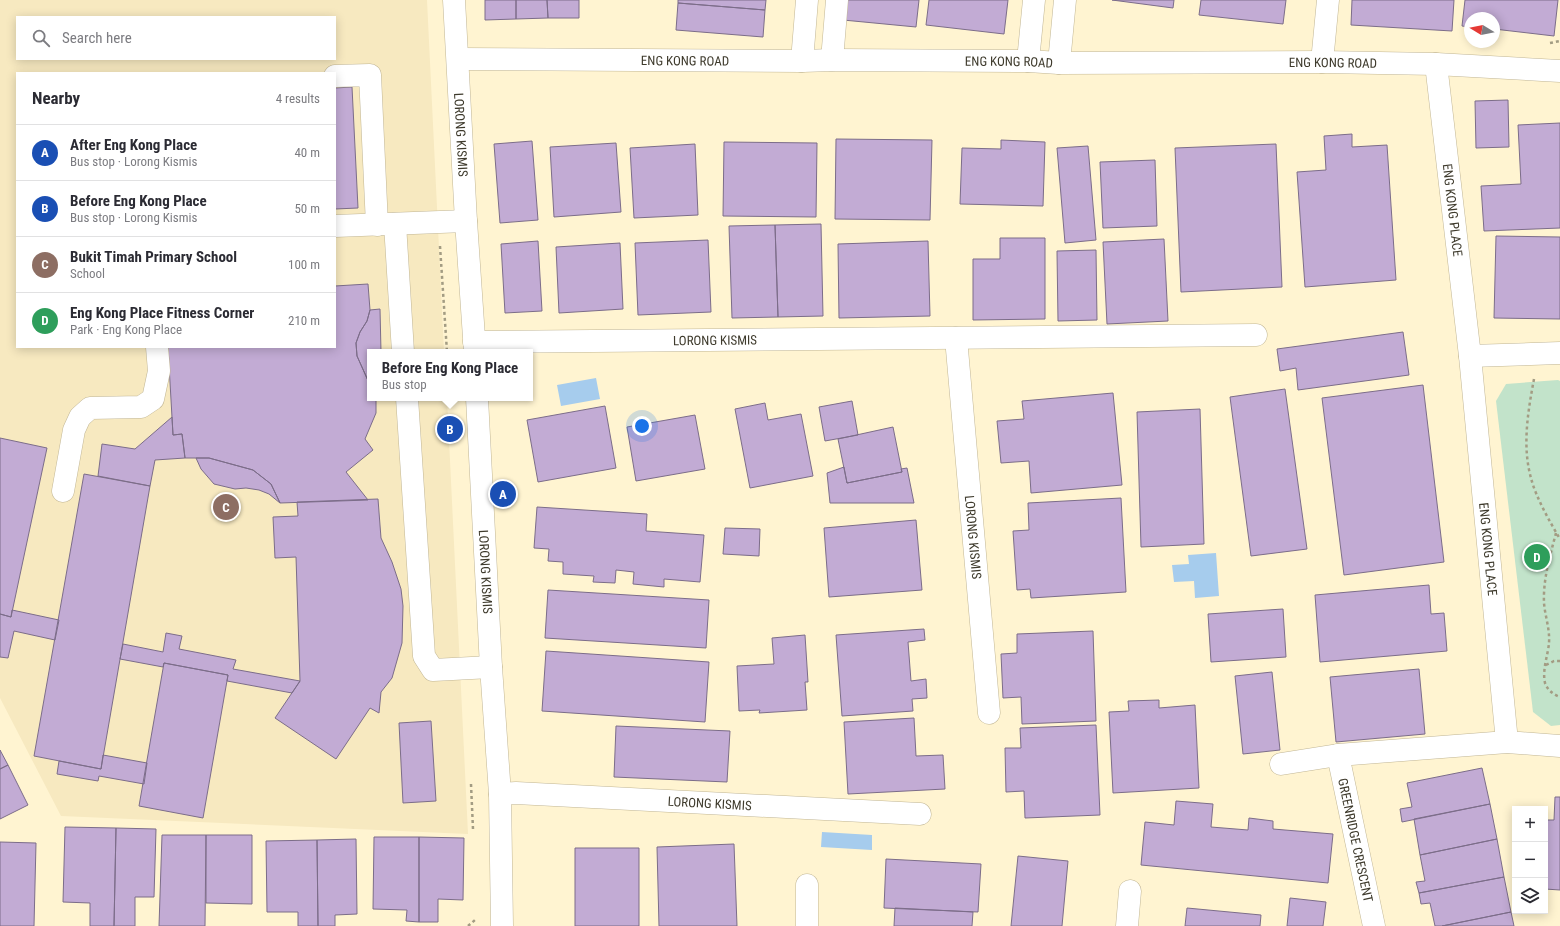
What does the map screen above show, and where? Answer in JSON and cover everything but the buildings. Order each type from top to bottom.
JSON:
[{"type":"street","name":"LORONG KISMIS","points":[[454,0],[474,347],[956,338],[1256,335]]},
{"type":"street","points":[[802,61],[807,0]]},
{"type":"street","points":[[832,60],[837,0]]},
{"type":"street","points":[[1028,61],[1034,0]]},
{"type":"street","points":[[1059,63],[1065,0]]},
{"type":"street","points":[[1322,62],[1328,0]]},
{"type":"street","name":"ENG KONG ROAD","points":[[458,59],[1028,61],[1059,63],[1322,62],[1436,64],[1560,71]]},
{"type":"street","name":"ENG KONG PLACE","points":[[1436,64],[1470,356],[1507,742]]},
{"type":"street","points":[[336,76],[370,75],[386,224],[403,349]]},
{"type":"street","points":[[336,226],[466,221]]},
{"type":"street","name":"LORONG KISMIS","points":[[956,338],[989,713]]},
{"type":"street","points":[[63,491],[74,430],[80,418],[90,408],[141,407],[153,399],[159,371],[158,348]]},
{"type":"street","points":[[1470,356],[1560,353]]},
{"type":"street","points":[[407,401],[424,656],[433,670],[491,666]]},
{"type":"street","name":"LORONG KISMIS","points":[[477,401],[491,666],[500,794],[502,926]]},
{"type":"street","points":[[1281,764],[1338,755],[1507,742],[1560,746]]},
{"type":"street","name":"GREENRIDGE CRESCENT","points":[[1338,755],[1374,926]]},
{"type":"street","name":"LORONG KISMIS","points":[[500,794],[516,793],[920,814]]},
{"type":"street","points":[[807,884],[807,926]]},
{"type":"street","points":[[1127,926],[1130,891]]},
{"type":"path","points":[[438,222],[447,349]]},
{"type":"path","points":[[1535,374],[1527,424],[1527,450],[1531,478],[1540,502],[1560,539]]},
{"type":"path","points":[[1556,533],[1547,566],[1544,585],[1544,604],[1549,630],[1545,682],[1550,692],[1560,697]]},
{"type":"path","points":[[1546,665],[1554,661],[1560,661]]},
{"type":"shaded area","points":[[0,0],[427,0],[444,349],[367,349],[367,401],[447,401],[468,834],[61,816],[0,698]]},
{"type":"green space","points":[[1560,381],[1560,725],[1551,726],[1533,712],[1496,401],[1506,384]]},
{"type":"water","points":[[596,378],[600,399],[561,406],[557,385]]},
{"type":"water","points":[[1216,553],[1219,596],[1195,598],[1194,581],[1174,582],[1172,565],[1189,564],[1188,555]]},
{"type":"water","points":[[822,832],[872,835],[872,850],[821,847]]},
{"type":"place","name":"Before Eng Kong Place","points":[[450,429]]},
{"type":"place","name":"After Eng Kong Place","points":[[503,494]]},
{"type":"place","name":"Bukit Timah Primary School","points":[[226,507]]},
{"type":"place","name":"Eng Kong Place Fitness Corner","points":[[1537,557]]}]
